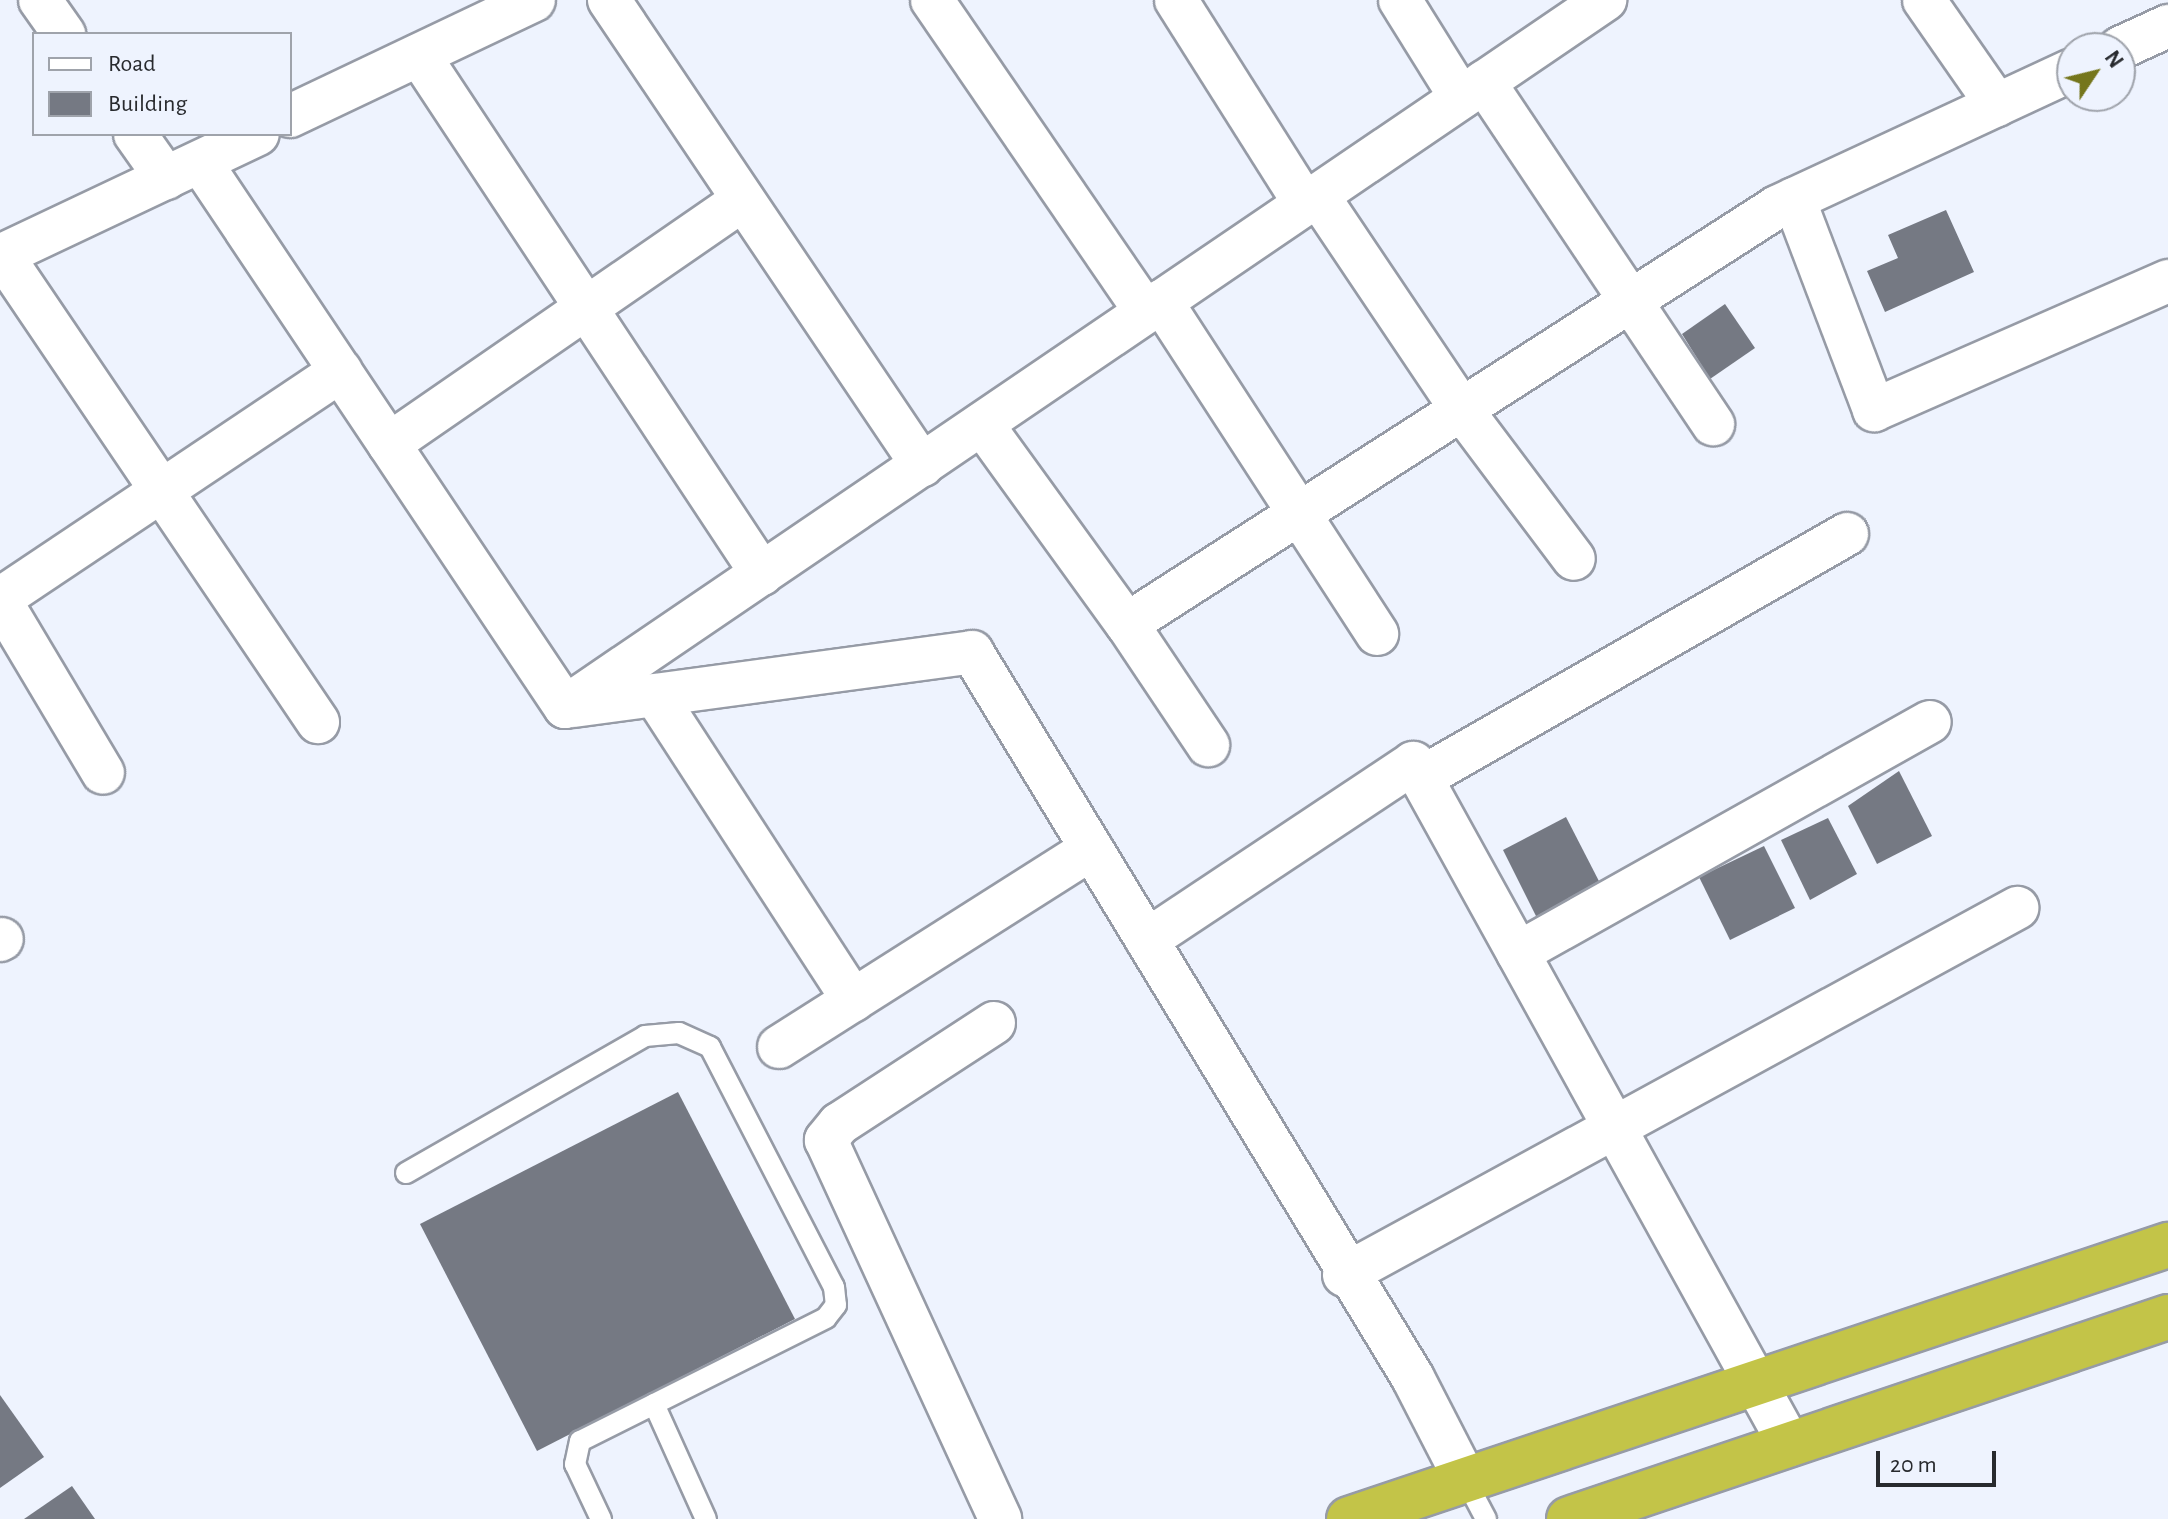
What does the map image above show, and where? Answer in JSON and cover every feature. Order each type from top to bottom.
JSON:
[{"type":"highway","points":[[1349,1519],[1757,1387],[2168,1245]]},
{"type":"highway","points":[[1569,1519],[2168,1317]]},
{"type":"street","points":[[40,0],[63,32]]},
{"type":"street","points":[[292,115],[534,0]]},
{"type":"street","points":[[609,0],[922,465]]},
{"type":"street","points":[[932,0],[1154,307],[1377,634]]},
{"type":"street","points":[[1176,0],[1311,200],[1574,559]]},
{"type":"street","points":[[1400,0],[1633,296],[1713,424]]},
{"type":"street","points":[[565,707],[1605,0]]},
{"type":"street","points":[[1924,0],[1997,105]]},
{"type":"street","points":[[2136,41],[2168,26]]},
{"type":"street","points":[[419,55],[762,574]]},
{"type":"street","points":[[1127,624],[1459,406],[1794,199],[2056,77]]},
{"type":"street","points":[[138,136],[184,172],[341,371],[565,707]]},
{"type":"street","points":[[254,136],[184,172],[1,256],[318,722]]},
{"type":"street","points":[[1794,199],[1874,410],[2168,281]]},
{"type":"street","points":[[389,444],[743,200]]},
{"type":"street","points":[[103,773],[0,599],[341,371]]},
{"type":"street","points":[[982,424],[1127,624],[1208,745]]},
{"type":"street","points":[[1421,778],[1847,534]]},
{"type":"street","points":[[565,707],[972,652],[1147,940],[1344,1275],[1413,1378],[1466,1481]]},
{"type":"street","points":[[655,695],[853,1000]]},
{"type":"street","points":[[1518,953],[1930,722]]},
{"type":"street","points":[[1147,940],[1413,763],[1790,1445]]},
{"type":"street","points":[[779,1047],[1091,849]]},
{"type":"street","points":[[1344,1275],[2017,908]]},
{"type":"street","points":[[994,1023],[839,1124],[826,1140],[1000,1519]]},
{"type":"lane","points":[[406,1173],[645,1036],[679,1033],[710,1047],[834,1287],[836,1305],[826,1318],[654,1404],[573,1449],[601,1519]]},
{"type":"lane","points":[[654,1404],[706,1519]]},
{"type":"lane","points":[[1466,1481],[1486,1519]]},
{"type":"building","points":[[1946,210],[1974,272],[1885,312],[1867,271],[1898,258],[1888,235]]},
{"type":"building","points":[[1725,304],[1755,348],[1710,379],[1682,334]]},
{"type":"building","points":[[1899,771],[1932,836],[1877,864],[1848,806]]},
{"type":"building","points":[[1566,817],[1602,887],[1538,920],[1503,850]]},
{"type":"building","points":[[1828,818],[1857,874],[1810,900],[1781,840]]},
{"type":"building","points":[[1764,846],[1795,908],[1730,940],[1699,877]]},
{"type":"building","points":[[678,1092],[795,1319],[537,1451],[420,1224]]},
{"type":"building","points":[[0,1395],[44,1457],[0,1488]]},
{"type":"building","points":[[72,1486],[95,1519],[24,1519]]}]
